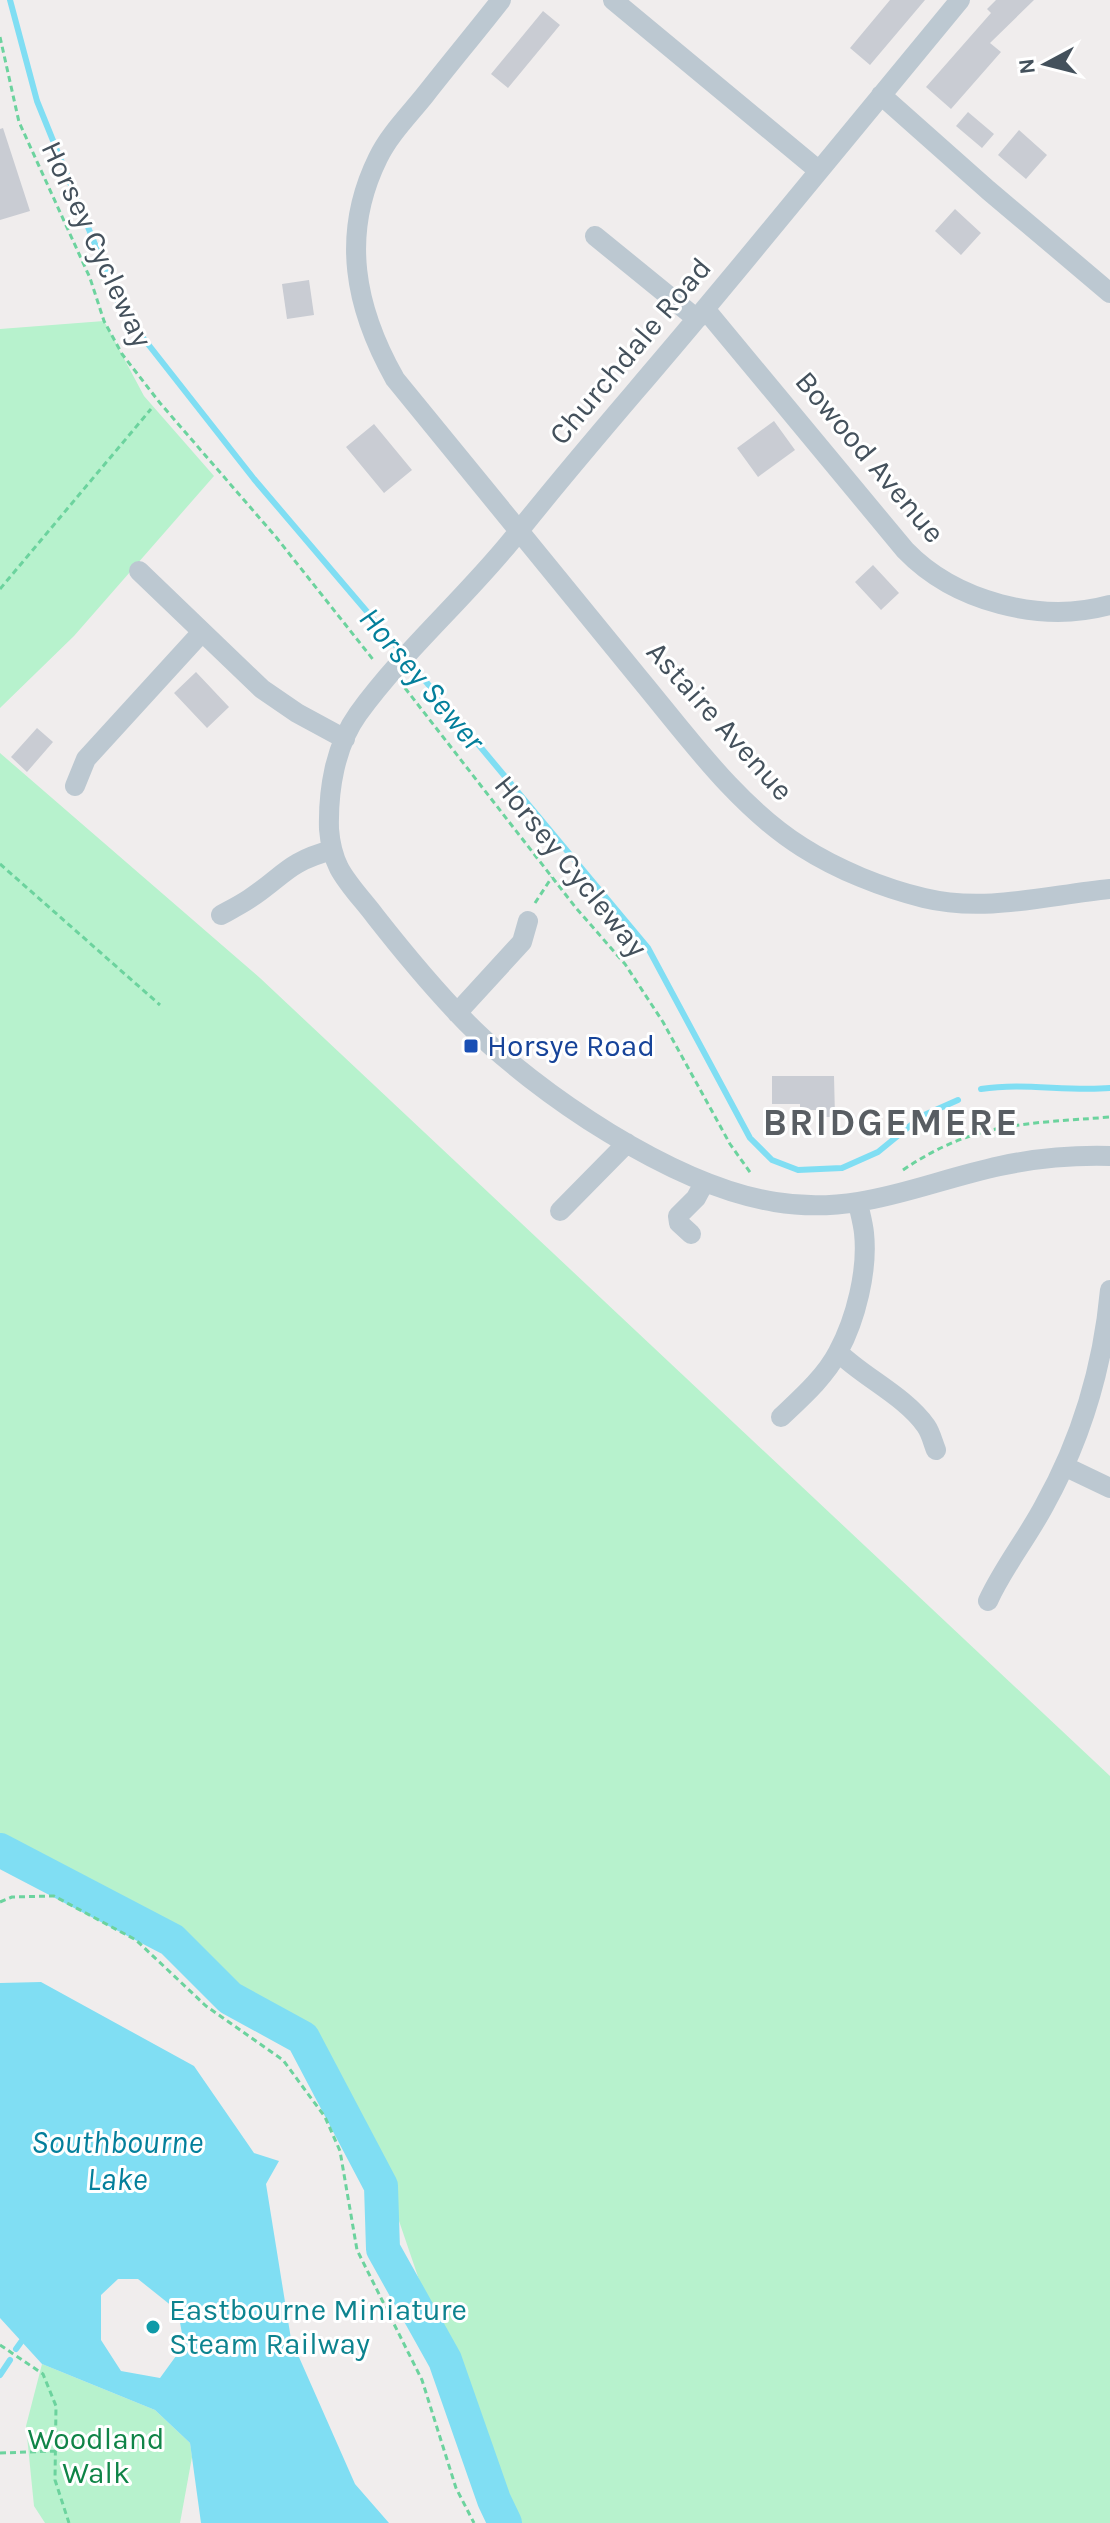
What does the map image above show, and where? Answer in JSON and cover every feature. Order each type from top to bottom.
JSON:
[{"type":"street","name":"Astaire Avenue","points":[[501,0],[402,123],[378,158],[365,192],[357,232],[356,271],[362,305],[375,344],[395,379],[725,780],[761,816],[801,847],[847,871],[886,886],[925,898],[966,904],[1011,903],[1110,889]]},
{"type":"street","points":[[613,0],[818,170]]},
{"type":"street","name":"Churchdale Road","points":[[332,850],[329,829],[333,776],[345,739],[357,716],[701,314],[960,0]]},
{"type":"street","points":[[881,95],[1110,293]]},
{"type":"street","name":"Bowood Avenue","points":[[595,236],[701,314],[905,550],[926,569],[952,587],[1030,610],[1062,613],[1110,605]]},
{"type":"street","points":[[139,571],[271,695],[345,739]]},
{"type":"street","points":[[75,786],[86,759],[202,632]]},
{"type":"street","points":[[221,915],[250,899],[292,864],[332,850],[349,884],[428,984],[528,1076],[627,1143],[704,1183],[737,1194],[808,1205],[858,1203],[1001,1165],[1041,1158],[1110,1156]]},
{"type":"street","points":[[457,1013],[522,942],[528,921]]},
{"type":"street","points":[[560,1211],[627,1143]]},
{"type":"street","points":[[691,1234],[679,1223],[678,1216],[696,1198],[704,1183]]},
{"type":"street","points":[[781,1417],[838,1352],[852,1315],[864,1256],[864,1232],[858,1203]]},
{"type":"street","points":[[988,1601],[996,1582],[1021,1547],[1066,1467],[1108,1329],[1110,1290]]},
{"type":"street","points":[[838,1352],[852,1366],[881,1383],[927,1427],[936,1450]]},
{"type":"street","points":[[1066,1467],[1110,1488]]},
{"type":"path","name":"Horsey Cycleway","points":[[0,37],[19,122],[90,278],[104,321],[122,354],[160,403],[276,537],[375,662],[395,671],[552,877],[625,964],[746,1171],[754,1177]]},
{"type":"path","points":[[0,589],[151,409]]},
{"type":"path","points":[[0,864],[160,1005]]},
{"type":"path","points":[[528,921],[538,895],[552,877]]},
{"type":"path","points":[[893,1176],[933,1150],[988,1129],[1110,1117]]},
{"type":"path","points":[[0,1902],[12,1897],[54,1896],[136,1940],[206,2006],[283,2060],[325,2117],[340,2151],[357,2250],[422,2380],[456,2488],[474,2523]]},
{"type":"path","points":[[0,2345],[43,2374],[56,2406],[55,2480],[69,2523]]},
{"type":"path","points":[[0,2453],[56,2451]]},
{"type":"green space","points":[[104,321],[144,396],[214,476],[74,636],[0,708],[0,329]]},
{"type":"green space","points":[[0,753],[260,978],[1110,1776],[1110,2523],[505,2523],[494,2500],[397,2215],[303,2038],[230,1998],[172,1940],[0,1850]]},
{"type":"green space","name":"Woodland Walk","points":[[42,2364],[155,2410],[190,2443],[192,2457],[180,2523],[45,2523],[34,2506],[26,2426]]},
{"type":"water","name":"Southbourne Lake","points":[[41,1982],[194,2066],[254,2153],[279,2161],[266,2184],[291,2339],[355,2484],[389,2523],[201,2523],[190,2443],[155,2410],[42,2364],[0,2318],[0,1983]],"holes":[[[118,2279],[138,2279],[178,2311],[184,2345],[160,2378],[121,2371],[101,2340],[101,2295]]]},
{"type":"building","points":[[890,0],[925,0],[870,65],[850,48]]},
{"type":"building","points":[[996,0],[1034,0],[990,43],[1001,52],[951,109],[926,87],[991,13],[987,9]]},
{"type":"building","points":[[543,11],[560,25],[508,88],[491,74]]},
{"type":"building","points":[[968,112],[994,134],[982,148],[956,126]]},
{"type":"building","points":[[3,128],[30,211],[0,220],[0,129]]},
{"type":"building","points":[[1019,130],[1047,155],[1026,179],[998,155]]},
{"type":"building","points":[[955,209],[981,233],[961,255],[935,231]]},
{"type":"building","points":[[309,280],[314,315],[287,319],[282,284]]},
{"type":"building","points":[[774,421],[795,450],[758,477],[737,448]]},
{"type":"building","points":[[374,424],[412,470],[384,493],[346,447]]},
{"type":"building","points":[[873,565],[899,593],[881,610],[855,582]]},
{"type":"building","points":[[196,672],[229,707],[207,728],[174,693]]},
{"type":"building","points":[[37,728],[53,742],[27,772],[11,757]]},
{"type":"building","points":[[772,1076],[834,1076],[835,1117],[821,1117],[820,1110],[800,1110],[800,1104],[772,1104]]},
{"type":"waterway","name":"Horsey Sewer","points":[[10,0],[37,101],[122,311],[254,479],[648,948],[750,1138],[772,1160],[798,1170],[842,1168],[878,1152],[922,1116],[958,1100]]},
{"type":"waterway","name":"Horsey Sewer","points":[[981,1089],[1013,1086],[1110,1088]]},
{"type":"waterway","points":[[0,1850],[172,1940],[230,1998],[303,2038],[381,2186],[383,2249],[445,2360],[505,2523]]},
{"type":"waterway","points":[[16,2349],[21,2342]]},
{"type":"waterway","points":[[0,2375],[10,2360]]},
{"type":"place","name":"Horsye Road","points":[[471,1046]]},
{"type":"place","name":"Eastbourne Miniature Steam Railway","points":[[153,2327]]},
{"type":"district","name":"BRIDGEMERE","points":[[891,1122]]}]
